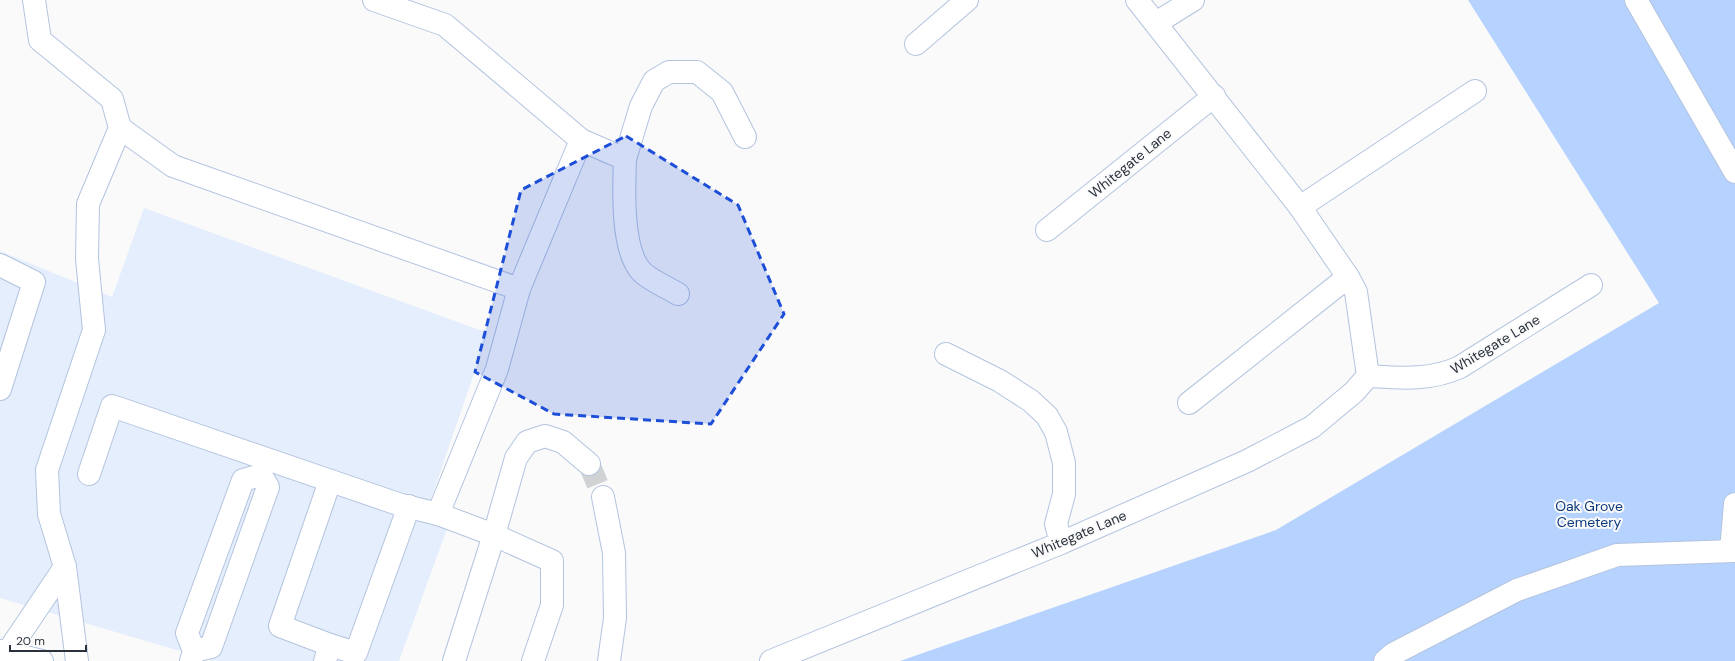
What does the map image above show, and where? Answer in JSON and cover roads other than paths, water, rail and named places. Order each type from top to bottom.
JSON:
[{"type":"street","points":[[34,0],[40,40],[112,99],[120,128],[88,204],[87,259],[94,330],[46,470],[49,514],[65,567],[77,661]]},
{"type":"street","points":[[374,0],[445,25],[581,140],[625,159]]},
{"type":"street","points":[[916,44],[967,0]]},
{"type":"street","points":[[1137,0],[1300,207],[1348,277],[1356,292],[1368,376]]},
{"type":"street","points":[[1156,23],[1193,0]]},
{"type":"street","points":[[1636,0],[1735,172]]},
{"type":"street","points":[[678,294],[641,271],[630,250],[623,192],[625,159],[641,106],[654,81],[669,72],[697,72],[722,92],[745,137]]},
{"type":"street","points":[[1300,207],[1475,91]]},
{"type":"street","name":"Whitegate Lane","points":[[1047,230],[1214,96]]},
{"type":"street","points":[[120,128],[173,166],[519,289]]},
{"type":"street","points":[[438,514],[497,369],[519,289],[581,140]]},
{"type":"street","points":[[0,264],[34,282],[0,389]]},
{"type":"street","points":[[1189,403],[1348,277]]},
{"type":"street","name":"Whitegate Lane","points":[[772,661],[1061,543],[1247,461],[1312,427],[1354,392],[1368,376],[1413,378],[1445,374],[1460,367],[1591,285]]},
{"type":"street","points":[[946,354],[1000,382],[1031,401],[1047,416],[1056,432],[1064,463],[1064,494],[1056,524],[1061,543]]},
{"type":"street","points":[[89,474],[112,406],[264,467],[330,481],[401,505],[438,514],[494,535],[552,561],[552,605],[533,661]]},
{"type":"street","points":[[454,661],[494,535],[516,458],[527,442],[545,436],[563,442],[589,464]]},
{"type":"street","points":[[192,656],[211,648],[268,487],[264,467]]},
{"type":"street","points":[[330,481],[280,626],[328,653],[356,653],[409,506]]},
{"type":"street","points":[[603,497],[614,553],[616,618],[609,661]]},
{"type":"street","points":[[1386,661],[1393,654],[1517,590],[1617,555],[1733,551],[1735,504]]},
{"type":"street","points":[[42,661],[4,652],[65,567]]},
{"type":"tunnel","points":[[589,464],[603,497]]},
{"type":"park label","name":"Oak Grove Cemetery","points":[[1589,514]]}]
